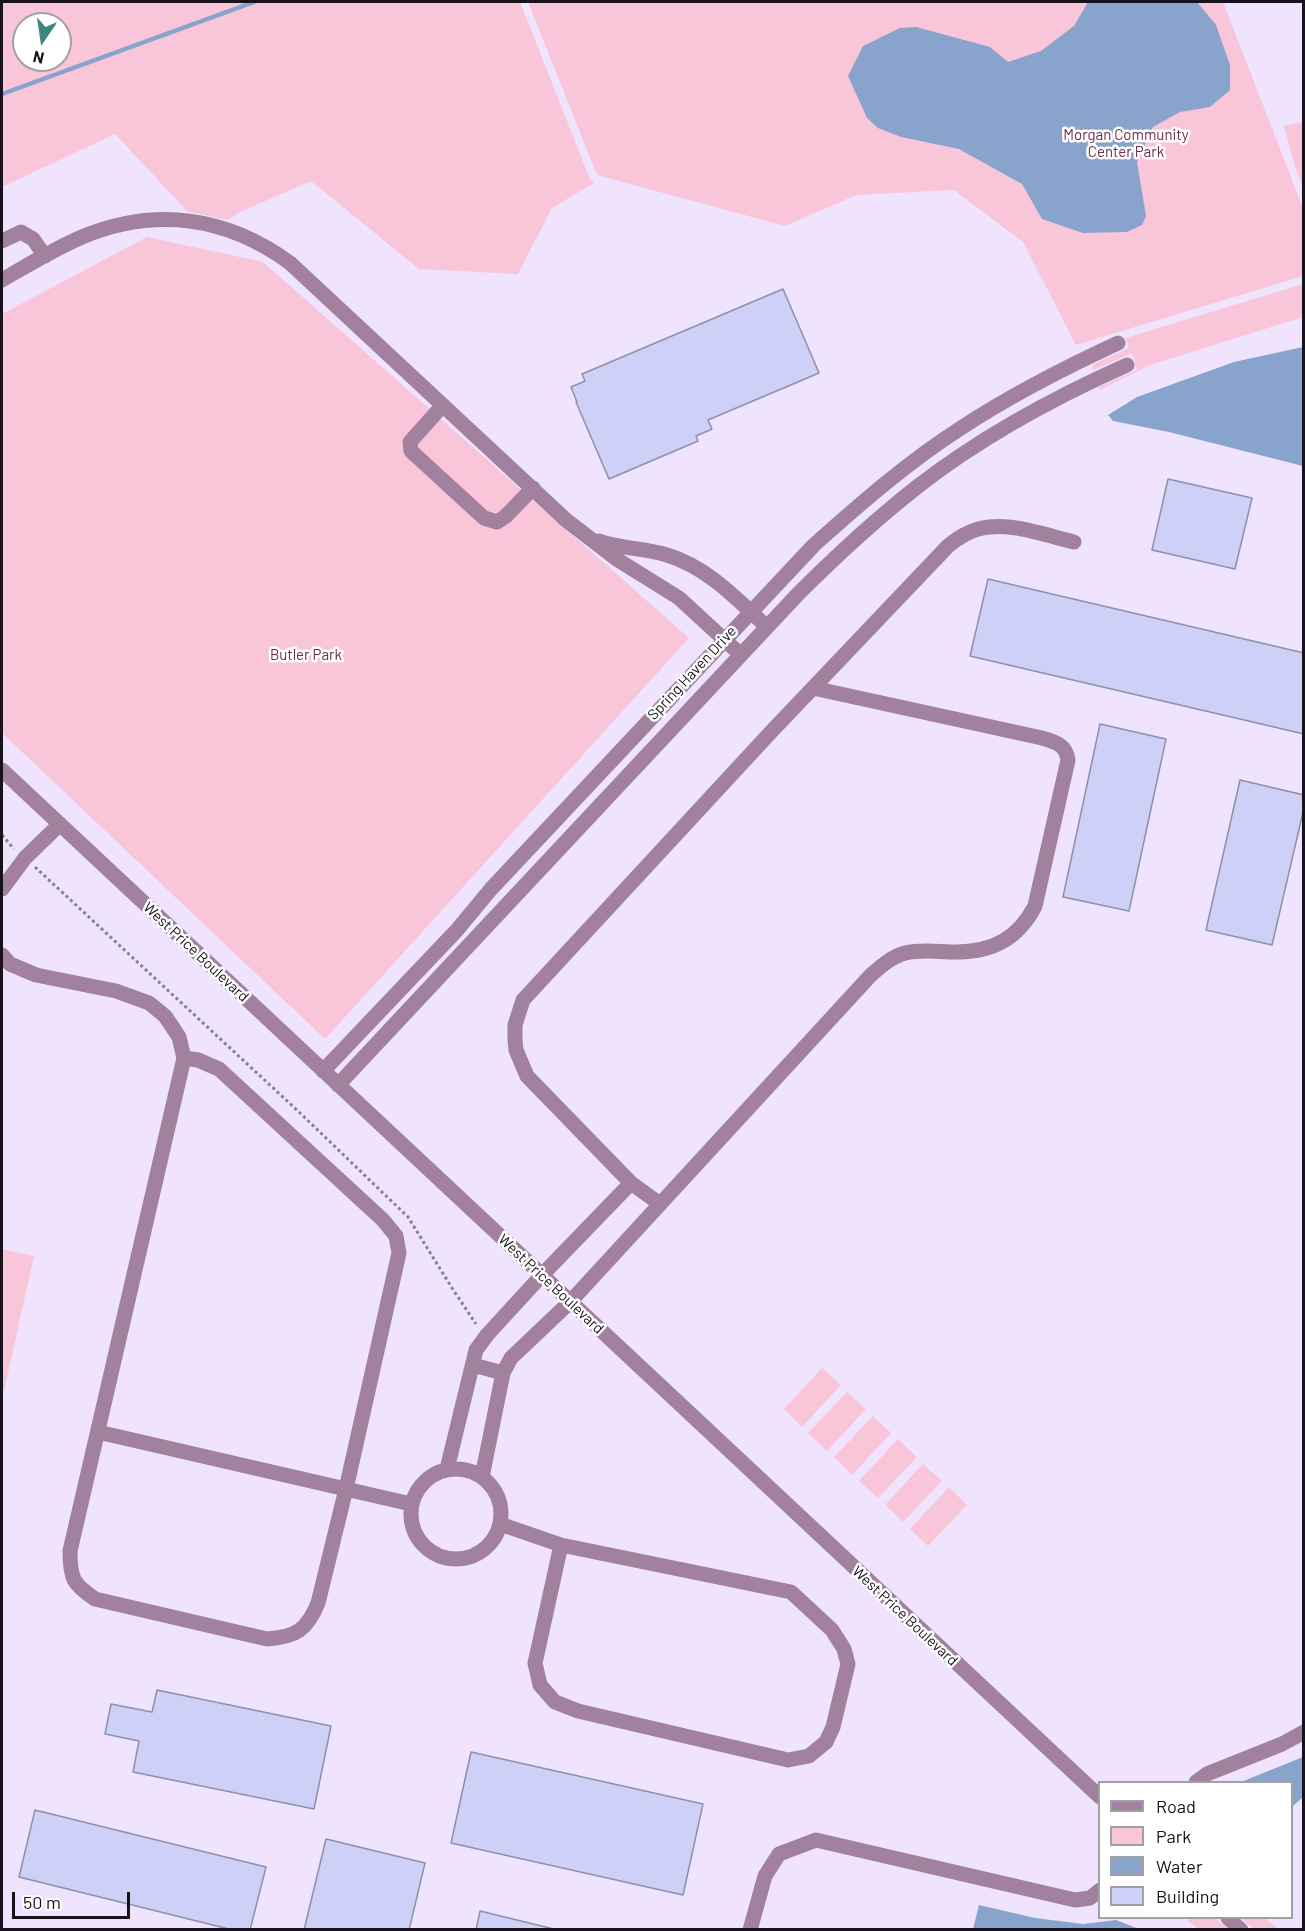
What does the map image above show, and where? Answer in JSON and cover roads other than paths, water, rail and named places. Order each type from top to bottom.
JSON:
[{"type":"street","points":[[2,280],[81,238],[101,230],[139,221],[185,220],[228,230],[272,250],[290,263],[566,520],[618,560],[679,598],[741,655]]},
{"type":"street","points":[[2,240],[21,232],[33,239],[45,256]]},
{"type":"street","name":"Spring Haven Drive","points":[[323,1071],[458,930],[491,889],[814,544],[904,468],[960,428],[1016,394],[1118,343]]},
{"type":"street","name":"Spring Haven Drive","points":[[338,1085],[741,655],[846,548],[918,486],[969,450],[1079,386],[1127,365]]},
{"type":"street","points":[[443,405],[410,442],[411,451],[484,518],[497,522],[506,516],[533,488]]},
{"type":"street","points":[[660,1204],[631,1183],[527,1076],[516,1050],[515,1025],[523,1000],[948,546],[965,534],[982,528],[1000,526],[1074,542]]},
{"type":"street","points":[[587,537],[612,546],[651,551],[679,558],[710,577],[768,627]]},
{"type":"street","points":[[482,1477],[503,1373],[511,1358],[570,1302],[870,976],[890,960],[903,954],[987,949],[1015,933],[1028,920],[1035,906],[1068,760],[1067,752],[1062,746],[1042,738],[813,688]]},
{"type":"street","name":"West Price Boulevard","points":[[2,770],[1098,1795]]},
{"type":"street","points":[[2,889],[25,858],[60,825]]},
{"type":"street","points":[[2,955],[9,964],[36,975],[116,992],[149,1003],[165,1016],[179,1037],[184,1058],[70,1551],[70,1569],[77,1587],[95,1599],[267,1639],[284,1638],[298,1632],[311,1619],[318,1603],[399,1253],[396,1236],[383,1220],[219,1069],[198,1060],[184,1058]]},
{"type":"street","points":[[447,1469],[476,1350],[542,1275],[631,1183]]},
{"type":"street","points":[[472,1365],[503,1373]]},
{"type":"street","points":[[98,1432],[411,1504]]},
{"type":"street","points":[[447,1469],[465,1470],[482,1477],[494,1490],[501,1506],[500,1524],[493,1540],[481,1552],[464,1559],[446,1558],[430,1551],[417,1539],[411,1522],[411,1504],[418,1488],[431,1476],[447,1469]]},
{"type":"street","points":[[500,1524],[561,1545],[790,1592],[832,1630],[844,1649],[848,1664],[834,1727],[826,1742],[809,1756],[788,1760],[578,1711],[555,1702],[540,1685],[535,1663],[561,1545]]},
{"type":"street","points":[[1197,1781],[1207,1774],[1282,1744],[1304,1732]]},
{"type":"street","points":[[750,1929],[765,1876],[779,1854],[816,1840],[1075,1900],[1090,1898],[1098,1892]]},
{"type":"water","points":[[1088,2],[1197,2],[1216,25],[1230,65],[1230,90],[1210,107],[1180,112],[1153,127],[1137,162],[1146,216],[1142,225],[1127,232],[1083,233],[1042,219],[1022,184],[959,149],[901,137],[878,128],[867,118],[848,76],[863,46],[900,28],[916,27],[990,47],[1008,62],[1041,51],[1074,26]]},
{"type":"water","points":[[1303,347],[1303,466],[1169,432],[1113,421],[1108,415],[1137,397],[1234,362]]},
{"type":"water","points":[[1303,1757],[1303,1797],[1293,1806],[1293,1781],[1243,1781]]},
{"type":"water","points":[[979,1905],[1035,1918],[1083,1924],[1116,1920],[1139,1929],[973,1929]]},
{"type":"waterway","points":[[2,94],[254,2]]},
{"type":"park label","name":"Morgan Community Center Park","points":[[1126,144]]},
{"type":"park label","name":"Butler Park","points":[[306,655]]}]
